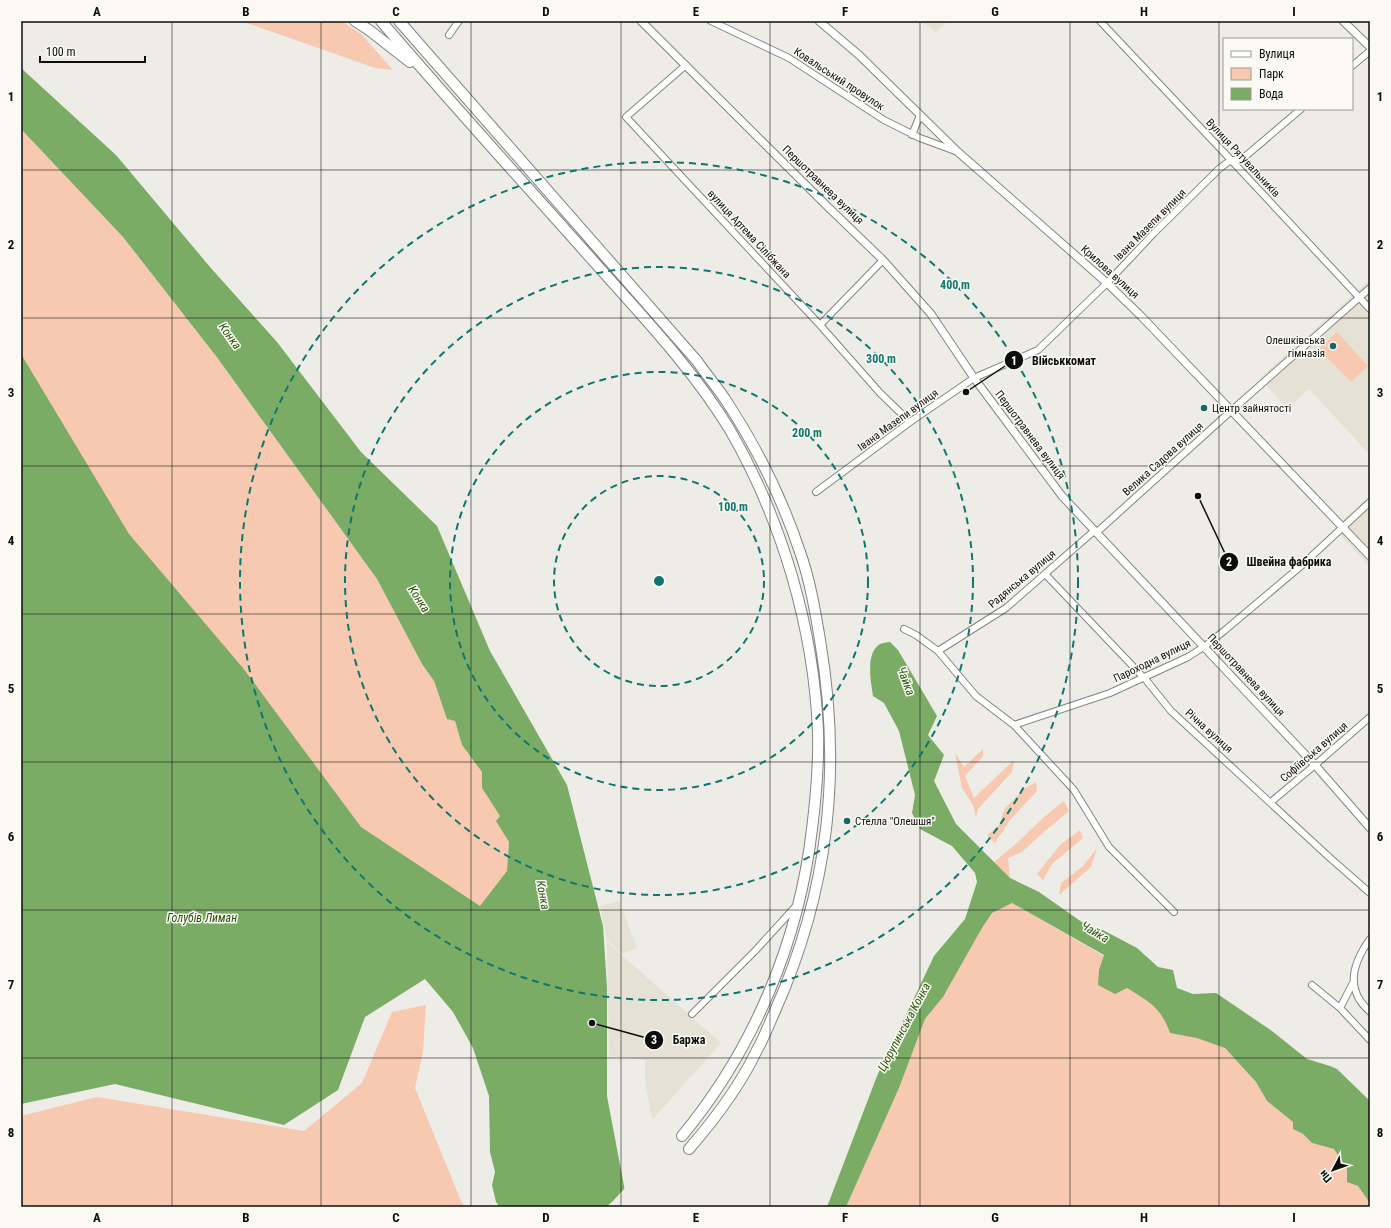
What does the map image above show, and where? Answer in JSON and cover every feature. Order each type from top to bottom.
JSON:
[{"type":"highway","points":[[355,21],[406,59],[435,84]]},
{"type":"highway","points":[[381,21],[435,84],[653,328],[703,390],[729,430],[753,473],[791,571],[806,626],[813,677],[818,732],[817,788],[809,856],[793,922],[777,971],[758,1018],[732,1067],[703,1110],[682,1136]]},
{"type":"highway","points":[[399,21],[701,368],[724,399],[770,476],[801,553],[815,611],[826,676],[830,723],[831,738],[829,796],[822,863],[815,895],[797,957],[757,1051],[742,1078],[722,1107],[689,1149]]},
{"type":"street","points":[[448,35],[459,21]]},
{"type":"street","name":"Першотравнева вулиця","points":[[641,21],[883,260],[931,314],[974,378],[1062,496],[1316,765],[1370,828]]},
{"type":"street","name":"Ковальський провулок","points":[[710,21],[789,58],[884,120],[912,135],[958,152]]},
{"type":"street","name":"Крилова вулиця","points":[[819,21],[859,55],[958,152],[1107,283],[1141,316],[1370,556]]},
{"type":"street","name":"Вулиця Рятувальників","points":[[1100,21],[1370,309]]},
{"type":"street","points":[[1344,21],[1370,47]]},
{"type":"street","points":[[1353,65],[1370,51]]},
{"type":"street","name":"вулиця Артема Сілібжана","points":[[686,65],[626,117],[820,325],[880,393],[910,422]]},
{"type":"street","name":"Івана Мазепи вулиця","points":[[816,492],[910,422],[974,378],[1038,350],[1107,283],[1220,168],[1231,160],[1241,160],[1300,110]]},
{"type":"street","points":[[912,135],[920,115]]},
{"type":"street","points":[[820,325],[883,260]]},
{"type":"street","name":"Велика Садова вулиця","points":[[1095,532],[1370,288]]},
{"type":"street","name":"Пароходна вулиця","points":[[1014,725],[1110,693],[1145,678],[1205,646],[1301,566],[1370,502]]},
{"type":"street","name":"Радянська вулиця","points":[[938,651],[1006,608],[1095,532]]},
{"type":"street","name":"Річна вулиця","points":[[1045,574],[1145,678],[1171,711],[1370,893]]},
{"type":"street","points":[[904,629],[916,635],[938,651],[976,696],[1014,725],[1074,790],[1109,847],[1174,912]]},
{"type":"street","name":"Софіївська вулиця","points":[[1271,802],[1316,765],[1370,717]]},
{"type":"street","points":[[692,1014],[755,951],[797,905]]},
{"type":"street","points":[[1370,939],[1359,957],[1354,980],[1355,991],[1360,1001],[1370,1012]]},
{"type":"street","points":[[1340,1008],[1354,980]]},
{"type":"street","points":[[1312,985],[1340,1008],[1370,1040]]},
{"type":"shaded area","points":[[922,21],[947,21],[936,33]]},
{"type":"shaded area","name":"Олешківська гімназія","points":[[1370,280],[1370,455],[1309,389],[1287,409],[1260,378]]},
{"type":"shaded area","points":[[1370,496],[1370,567],[1334,528]]},
{"type":"shaded area","points":[[619,901],[637,948],[622,954],[607,940],[600,906]]},
{"type":"shaded area","points":[[607,942],[721,1043],[652,1120],[645,1080],[645,1060],[609,1056]]},
{"type":"green space","points":[[241,21],[342,21],[362,35],[393,70],[375,68]]},
{"type":"green space","points":[[21,129],[123,237],[216,356],[377,579],[422,664],[434,681],[447,719],[455,721],[462,745],[482,772],[482,788],[500,816],[497,821],[509,842],[507,871],[511,932],[21,805]]},
{"type":"green space","points":[[1337,332],[1368,366],[1351,382],[1319,349]]},
{"type":"green space","points":[[983,749],[983,756],[965,776],[974,798],[1014,760],[1012,772],[978,809],[976,818],[973,805],[962,788],[955,753],[964,767]]},
{"type":"green space","points":[[1036,782],[1037,791],[1010,820],[995,843],[987,835],[999,825],[1005,808],[1024,789]]},
{"type":"green space","points":[[1064,801],[1069,811],[1022,852],[1008,858],[1010,878],[1039,892],[1093,930],[1099,928],[1104,938],[1023,894],[994,862]]},
{"type":"green space","points":[[1080,830],[1083,838],[1052,864],[1043,880],[1037,874],[1060,845]]},
{"type":"green space","points":[[1097,848],[1091,867],[1059,895],[1061,883],[1083,866]]},
{"type":"green space","points":[[1012,903],[1104,956],[1225,1048],[1256,1082],[1267,1101],[1293,1122],[1293,1129],[1303,1134],[1312,1143],[1334,1149],[1370,1203],[1370,1207],[846,1207],[899,1088],[925,1019],[943,997],[992,913]]},
{"type":"green space","points":[[426,1005],[423,1052],[415,1088],[461,1201],[465,1207],[21,1207],[21,1116],[97,1097],[304,1131],[362,1083],[392,1012]]},
{"type":"water","name":"Голубів Лиман","points":[[21,68],[116,155],[210,267],[277,342],[361,452],[437,526],[490,651],[567,785],[603,926],[607,988],[607,1096],[628,1207],[500,1207],[496,1202],[492,1185],[495,1172],[490,1152],[489,1096],[473,1048],[453,1012],[425,979],[365,1017],[338,1090],[284,1125],[115,1084],[21,1104],[21,354],[129,534],[243,668],[361,827],[480,906],[507,871],[509,842],[496,821],[500,816],[482,788],[482,772],[462,745],[455,721],[447,719],[434,681],[422,664],[377,579],[216,356],[123,237],[21,129]]},
{"type":"water","points":[[890,642],[898,650],[937,716],[928,735],[944,755],[934,781],[956,824],[1010,878],[1039,892],[1093,930],[1099,928],[1137,948],[1158,967],[1173,970],[1177,988],[1193,994],[1216,993],[1272,1031],[1307,1059],[1337,1069],[1370,1101],[1370,1203],[1358,1186],[1347,1182],[1347,1169],[1334,1149],[1312,1143],[1303,1134],[1293,1129],[1293,1122],[1267,1101],[1256,1082],[1225,1048],[1197,1038],[1170,1033],[1163,1017],[1142,997],[1127,988],[1115,994],[1098,985],[1099,970],[1104,955],[1012,903],[992,913],[943,997],[925,1019],[899,1088],[846,1207],[827,1207],[877,1076],[934,956],[965,919],[977,882],[975,873],[952,846],[920,829],[912,813],[915,795],[899,731],[884,703],[873,696],[871,683],[870,668],[872,654],[875,648],[880,644]]},
{"type":"pier","points":[[626,1187],[630,1207],[606,1207],[613,1201]]},
{"type":"place","name":"Олешківська гімназія","points":[[1333,346]]},
{"type":"place","name":"Військкомат","points":[[966,392]]},
{"type":"place","name":"Центр зайнятості","points":[[1204,408]]},
{"type":"place","name":"Швейна фабрика","points":[[1198,496]]},
{"type":"place","name":"Стелла \"Олешшя\"","points":[[847,821]]},
{"type":"place","name":"Баржа","points":[[592,1023]]},
{"type":"water label","name":"Конка","points":[[230,336]]},
{"type":"water label","name":"Конка","points":[[419,599]]},
{"type":"water label","name":"Чайка","points":[[906,681]]},
{"type":"water label","name":"Конка","points":[[543,895]]},
{"type":"water label","name":"Чайка","points":[[1095,932]]},
{"type":"water label","name":"Цюрупинська Конка","points":[[904,1027]]}]
